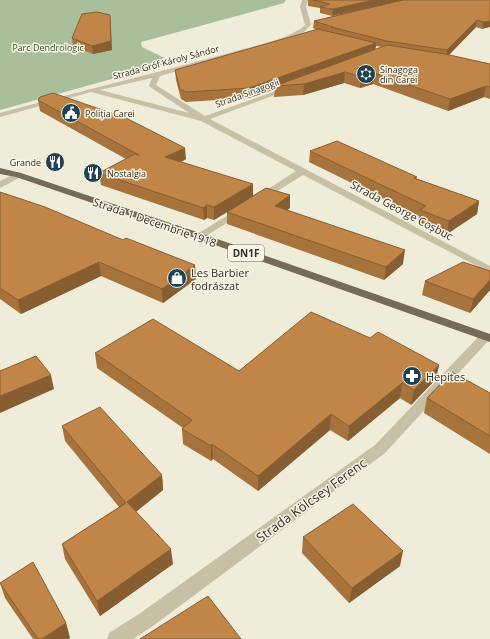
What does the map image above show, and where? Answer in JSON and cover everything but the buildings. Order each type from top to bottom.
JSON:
[{"type":"main road","name":"Strada 1 Decembrie 1918","points":[[0,171],[18,175],[199,236],[488,338]]},
{"type":"street","points":[[305,0],[303,8],[308,25],[315,24]]},
{"type":"street","name":"Strada Gróf Károly Sándor","points":[[0,115],[270,43],[302,31],[308,25]]},
{"type":"street","points":[[302,31],[309,33]]},
{"type":"street","name":"Strada George Coșbuc","points":[[157,74],[152,86],[204,119],[490,270]]},
{"type":"street","name":"Strada Sinagogii","points":[[204,119],[299,84]]},
{"type":"street","name":"Strada George Coșbuc","points":[[91,90],[204,119]]},
{"type":"street","points":[[199,236],[303,171]]},
{"type":"street","points":[[0,185],[18,175]]},
{"type":"street","name":"Strada Kölcsey Ferenc","points":[[116,639],[152,616],[380,449],[488,338]]},
{"type":"green space","name":"Parc Dendrologic","points":[[0,0],[286,0],[284,3],[141,42],[142,47],[173,62],[0,110]]},
{"type":"place","name":"Sinagoga din Carei","points":[[366,74]]},
{"type":"place","name":"Poliția Carei","points":[[71,113]]},
{"type":"place","name":"Grande","points":[[55,162]]},
{"type":"place","name":"Nostalgia","points":[[93,173]]},
{"type":"place","name":"Les Barbier fodrászat","points":[[177,278]]},
{"type":"place","name":"Hepites","points":[[412,376]]}]
